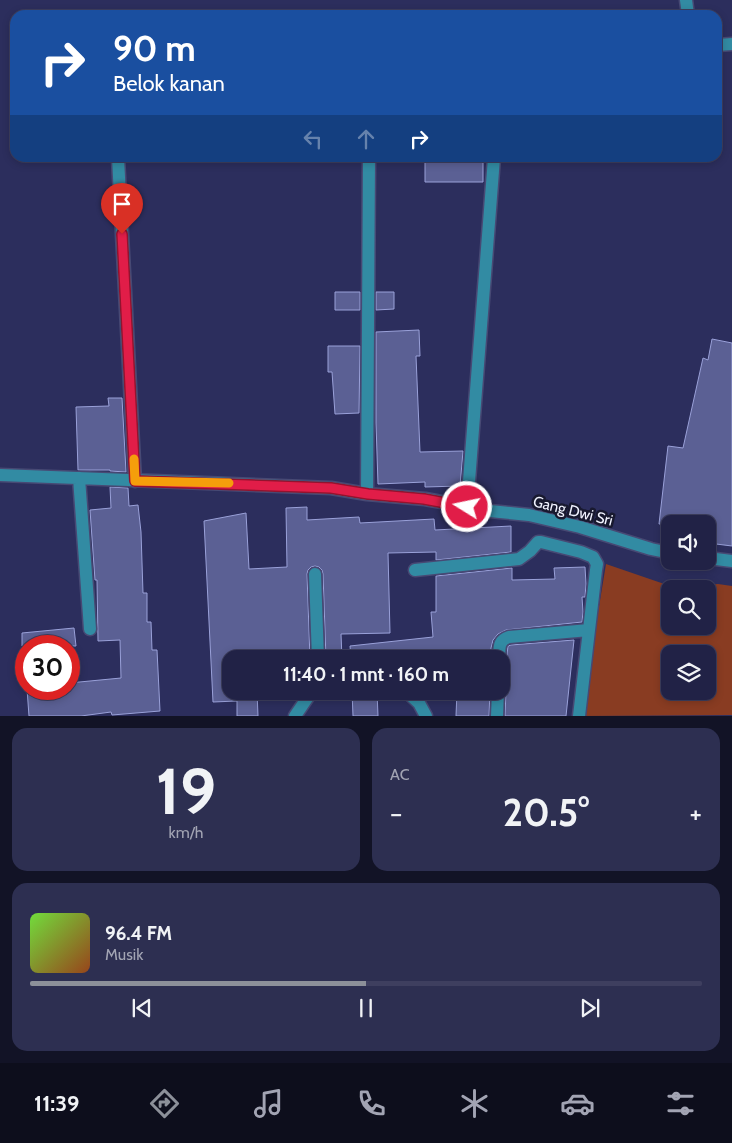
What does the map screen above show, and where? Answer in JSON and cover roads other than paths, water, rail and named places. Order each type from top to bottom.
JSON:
[{"type":"street","points":[[118,162],[135,481]]},
{"type":"street","points":[[368,494],[369,162]]},
{"type":"street","points":[[467,507],[494,162]]},
{"type":"street","name":"Gang Dwi Sri","points":[[0,475],[79,483],[135,481],[331,488],[368,494],[424,499],[490,511],[528,515],[580,527],[661,551]]},
{"type":"street","points":[[79,483],[90,629]]},
{"type":"street","points":[[414,570],[519,559],[538,542],[581,552],[593,557],[596,564],[579,716]]},
{"type":"street","points":[[716,559],[732,560]]},
{"type":"street","points":[[315,574],[318,650]]},
{"type":"street","points":[[500,650],[502,640],[509,637],[589,630]]},
{"type":"street","points":[[295,716],[306,700]]},
{"type":"street","points":[[416,700],[426,716]]},
{"type":"street","points":[[497,716],[498,700]]}]
